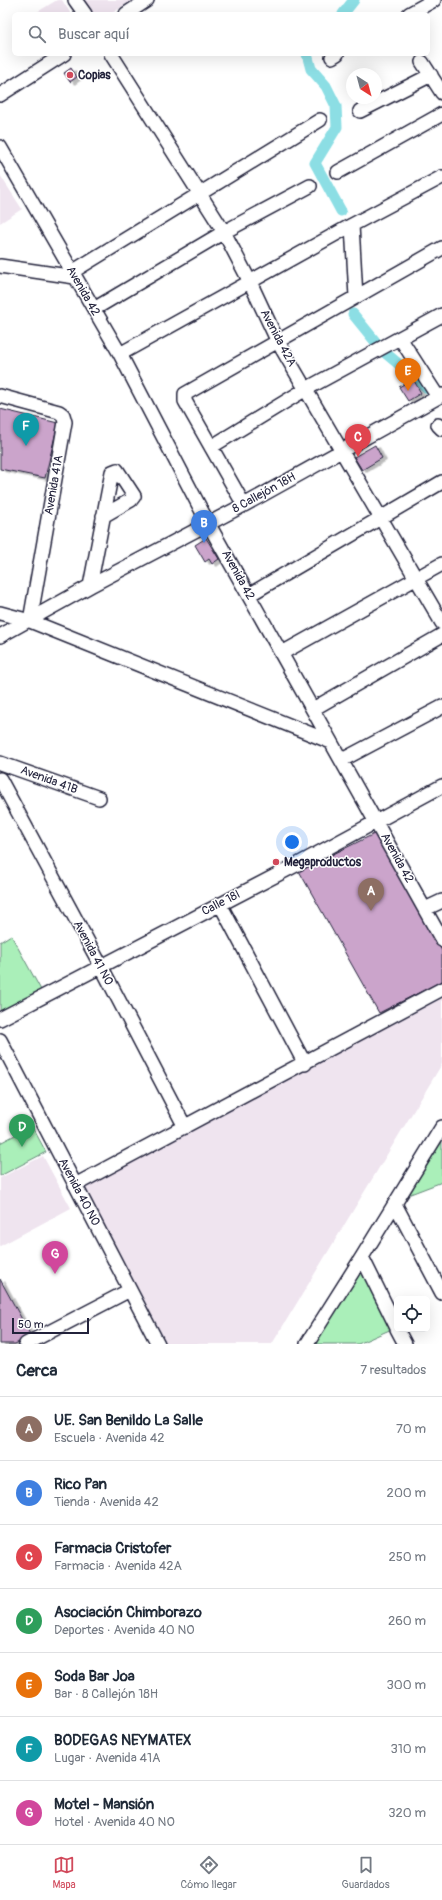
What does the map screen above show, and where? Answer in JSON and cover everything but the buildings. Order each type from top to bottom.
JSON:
[{"type":"street","points":[[75,0],[84,12]]},
{"type":"street","points":[[129,12],[147,0]]},
{"type":"street","points":[[412,8],[434,0]]},
{"type":"street","points":[[0,95],[61,56]]},
{"type":"street","name":"Avenida 42A","points":[[112,56],[224,232],[250,282],[278,342],[442,623]]},
{"type":"street","points":[[422,62],[442,93]]},
{"type":"street","points":[[360,111],[431,75]]},
{"type":"street","points":[[338,172],[442,114]]},
{"type":"street","points":[[0,266],[73,274],[200,193],[320,120]]},
{"type":"street","name":"Avenida 42","points":[[0,147],[120,354],[208,523],[442,940]]},
{"type":"street","points":[[120,354],[352,225],[442,177]]},
{"type":"street","points":[[94,309],[224,232],[310,186]]},
{"type":"street","points":[[352,225],[356,297]]},
{"type":"street","points":[[244,505],[185,400],[185,394],[442,248]]},
{"type":"street","points":[[211,447],[306,389],[442,316]]},
{"type":"street","points":[[400,338],[440,396]]},
{"type":"street","name":"Avenida 41A","points":[[0,396],[60,412],[63,415],[65,422],[30,620]]},
{"type":"street","name":"8 Callejón 18H","points":[[0,636],[90,586],[244,505],[440,396]]},
{"type":"street","points":[[249,595],[442,482]]},
{"type":"street","points":[[90,586],[103,516]]},
{"type":"street","points":[[282,653],[442,564]]},
{"type":"street","points":[[0,613],[30,620],[331,742]]},
{"type":"street","points":[[313,709],[442,635]]},
{"type":"street","points":[[342,760],[442,707]]},
{"type":"street","name":"Avenida 41B","points":[[0,763],[99,798]]},
{"type":"street","name":"Avenida 41 NO","points":[[0,779],[101,966],[185,1127]]},
{"type":"street","name":"Calle 18I","points":[[0,1019],[298,864],[442,786]]},
{"type":"street","points":[[425,909],[442,901]]},
{"type":"street","points":[[220,904],[305,1064]]},
{"type":"street","points":[[75,1185],[305,1064],[442,989]]},
{"type":"street","name":"Avenida 40 NO","points":[[0,1040],[158,1344]]},
{"type":"street","points":[[307,1344],[442,1127]]},
{"type":"street","points":[[395,1204],[442,1293]]},
{"type":"street","points":[[362,1257],[394,1323]]},
{"type":"street","points":[[26,1344],[130,1290]]},
{"type":"street","points":[[399,1332],[405,1344]]},
{"type":"shaded area","points":[[57,0],[62,0],[70,12],[37,12]]},
{"type":"shaded area","points":[[83,0],[132,0],[114,12],[92,12]]},
{"type":"shaded area","points":[[0,175],[22,209],[0,223]]},
{"type":"shaded area","points":[[442,998],[442,1064],[272,1344],[167,1344],[84,1185]]},
{"type":"shaded area","points":[[43,1156],[71,1208],[0,1246],[0,1178]]},
{"type":"green space","points":[[11,935],[41,990],[0,1011],[0,942]]},
{"type":"green space","points":[[32,1126],[46,1152],[0,1176],[0,1143]]},
{"type":"green space","points":[[442,1130],[442,1182],[400,1198]]},
{"type":"green space","points":[[362,1261],[394,1328],[358,1344],[310,1344]]},
{"type":"waterway","points":[[345,12],[354,0]]},
{"type":"waterway","points":[[308,56],[311,69],[326,86],[336,106],[337,127],[315,163],[341,211]]},
{"type":"waterway","points":[[353,314],[383,351],[431,391]]},
{"type":"place","name":"Copias","points":[[70,75]]},
{"type":"place","name":"Soda Bar Joa","points":[[408,391]]},
{"type":"place","name":"BODEGAS NEYMATEX","points":[[26,446]]},
{"type":"place","name":"Farmacia Cristofer","points":[[358,457]]},
{"type":"place","name":"Rico Pan","points":[[204,543]]},
{"type":"place","name":"Megaproductos","points":[[276,862]]},
{"type":"place","name":"UE. San Benildo La Salle","points":[[371,911]]},
{"type":"place","name":"Asociación Chimborazo","points":[[22,1147]]},
{"type":"place","name":"Motel - Mansión","points":[[55,1274]]}]
